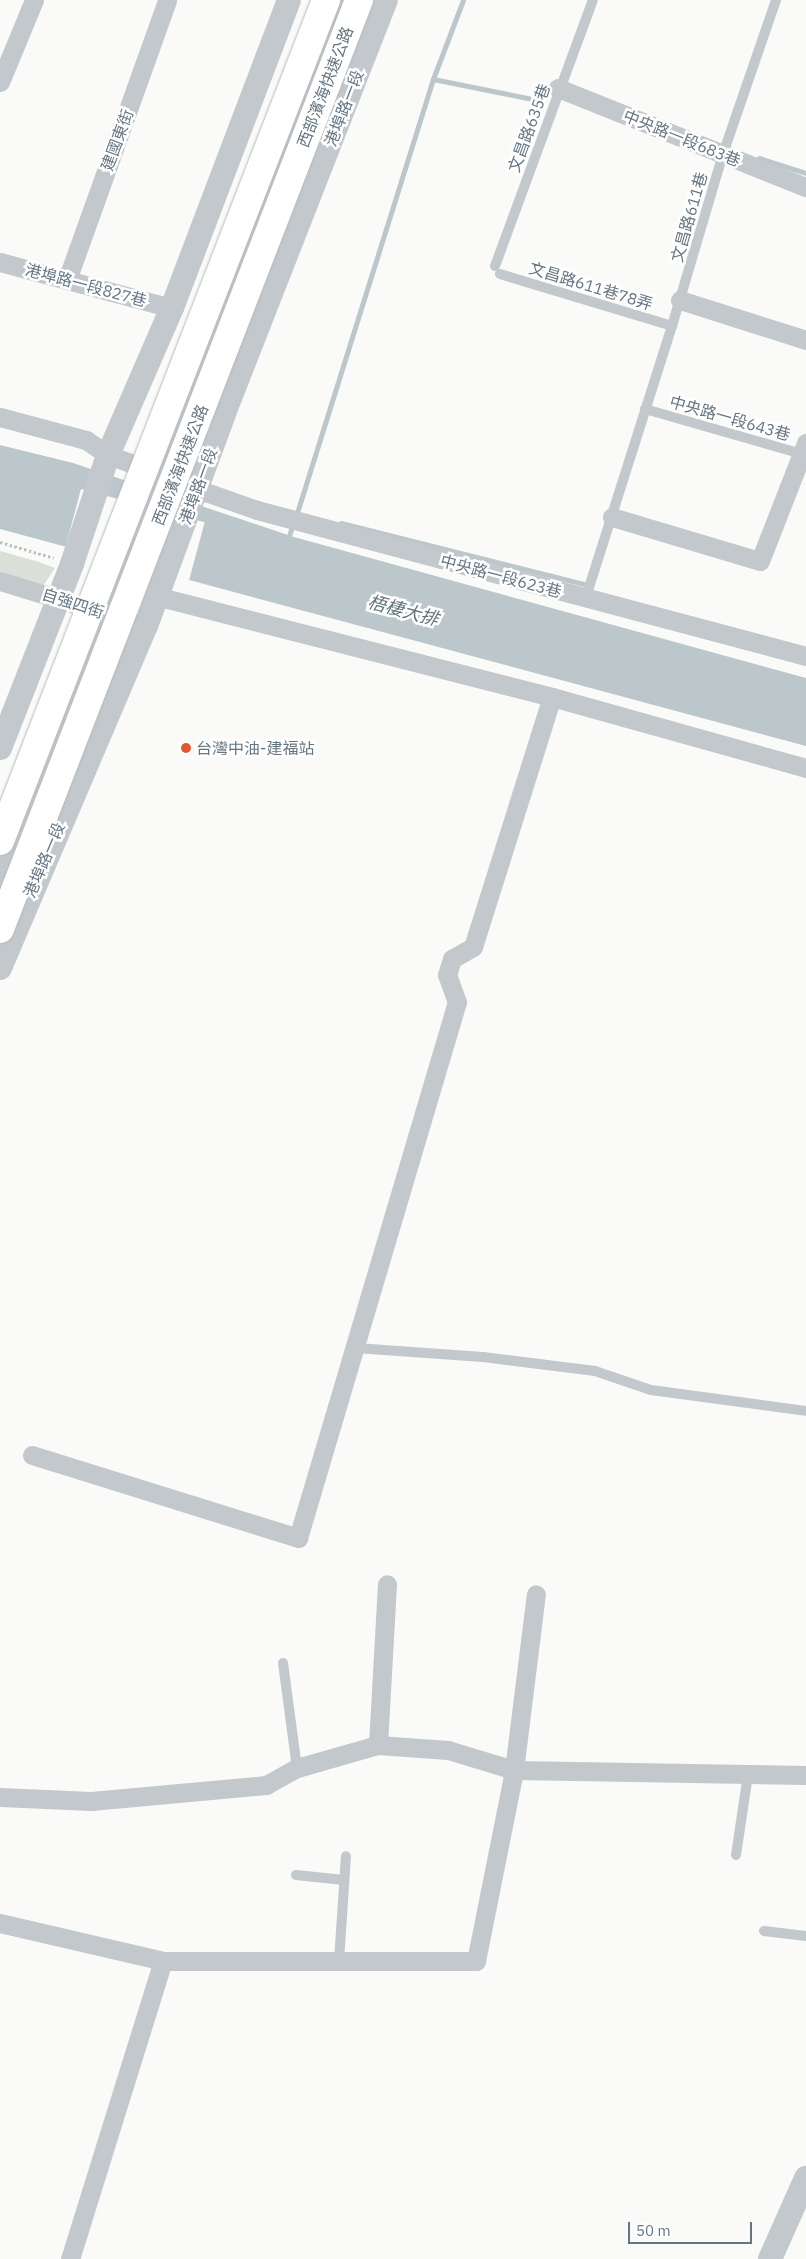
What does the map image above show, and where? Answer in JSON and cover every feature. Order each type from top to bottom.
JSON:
[{"type":"highway","points":[[0,810],[29,714],[312,0]]},
{"type":"highway","name":"西部濱海快速公路","points":[[0,841],[326,0]]},
{"type":"highway","name":"西部濱海快速公路","points":[[3,937],[7,891],[359,0]]},
{"type":"highway","points":[[7,891],[38,859],[57,813],[373,0]]},
{"type":"street","points":[[0,82],[34,0]]},
{"type":"street","name":"建國東街","points":[[67,280],[167,0]]},
{"type":"street","points":[[0,748],[60,598],[108,455],[172,308],[289,0]]},
{"type":"street","name":"港埠路一段","points":[[7,891],[107,613],[344,0]]},
{"type":"street","name":"港埠路一段","points":[[0,968],[3,937],[146,626],[198,490],[230,398],[386,0]]},
{"type":"street","name":"中央路一段683巷","points":[[558,88],[806,187]]},
{"type":"street","name":"港埠路一段827巷","points":[[0,262],[172,308]]},
{"type":"street","points":[[680,300],[806,340]]},
{"type":"street","name":"中央路一段623巷","points":[[0,417],[86,440],[108,455],[198,490],[276,515],[806,656]]},
{"type":"street","points":[[612,517],[760,561],[804,451]]},
{"type":"street","name":"自強四街","points":[[0,581],[146,626]]},
{"type":"street","points":[[156,596],[552,697],[806,768]]},
{"type":"street","points":[[32,1455],[298,1538],[356,1348],[457,1002],[447,975],[452,959],[473,947],[552,697]]},
{"type":"street","points":[[378,1745],[387,1584]]},
{"type":"street","points":[[0,1923],[163,1961],[476,1961],[514,1770],[536,1594]]},
{"type":"street","points":[[0,1797],[92,1801],[266,1785],[297,1768],[378,1745],[448,1750],[514,1770],[806,1775]]},
{"type":"street","points":[[70,2259],[163,1961]]},
{"type":"street","points":[[770,2259],[806,2178]]},
{"type":"lane","name":"文昌路635巷","points":[[498,270],[558,88],[593,0]]},
{"type":"lane","name":"文昌路611巷","points":[[586,597],[672,326],[723,154],[776,0]]},
{"type":"lane","name":"文昌路611巷78弄","points":[[498,270],[672,326]]},
{"type":"lane","name":"中央路一段643巷","points":[[645,409],[804,451]]},
{"type":"lane","points":[[356,1348],[483,1357],[595,1371],[651,1390],[806,1411]]},
{"type":"lane","points":[[283,1663],[297,1768]]},
{"type":"lane","points":[[736,1855],[748,1775]]},
{"type":"lane","points":[[339,1961],[346,1856]]},
{"type":"lane","points":[[296,1875],[344,1880]]},
{"type":"lane","points":[[764,1931],[806,1936]]},
{"type":"path","points":[[0,542],[72,564]]},
{"type":"shaded area","points":[[0,551],[55,568],[39,592],[0,580]]},
{"type":"water","name":"梧棲大排","points":[[0,445],[73,463],[294,537],[806,678],[806,746],[0,529]]},
{"type":"pier","points":[[81,489],[205,522],[189,581],[65,548]]},
{"type":"waterway","points":[[296,516],[433,79],[463,0]]},
{"type":"waterway","points":[[433,79],[542,101]]},
{"type":"waterway","points":[[759,158],[806,173]]},
{"type":"waterway","points":[[341,523],[583,584]]},
{"type":"waterway","points":[[287,542],[293,524]]},
{"type":"place","name":"台灣中油-建福站","points":[[186,748]]}]
